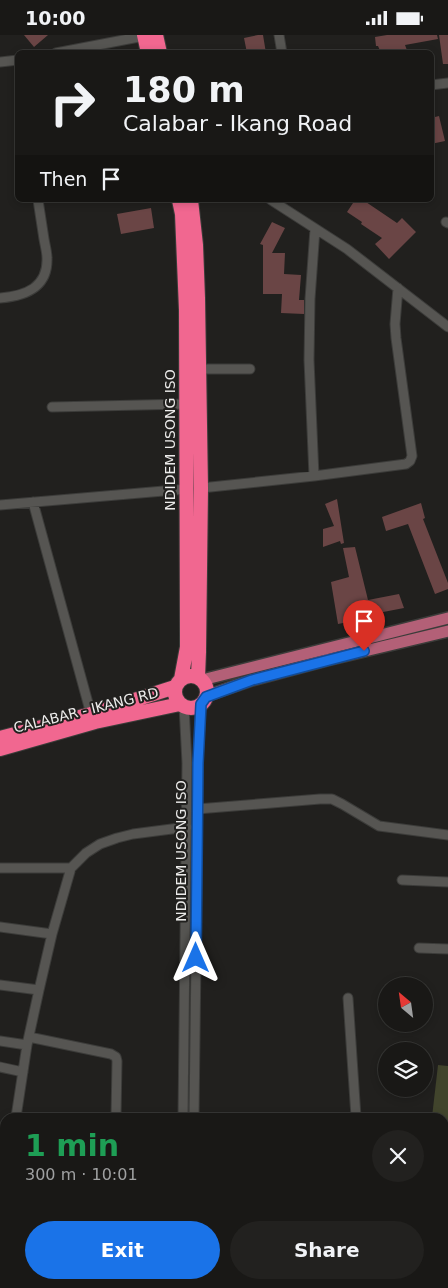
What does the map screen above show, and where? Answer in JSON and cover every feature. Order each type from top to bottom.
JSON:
[{"type":"highway","points":[[148,35],[148,50]]},
{"type":"highway","points":[[148,35],[158,50]]},
{"type":"highway","name":"NDIDEM USONG ISO","points":[[179,202],[182,214],[186,310],[186,404],[194,488],[200,678]]},
{"type":"highway","name":"NDIDEM USONG ISO","points":[[178,683],[188,636],[198,369],[196,245],[191,202]]},
{"type":"highway","points":[[189,676],[200,678],[206,687],[204,700],[193,708],[182,705],[175,696],[178,683],[189,676]]},
{"type":"highway","name":"CALABAR - IKANG RD","points":[[0,738],[91,714],[178,683]]},
{"type":"highway","name":"CALABAR - IKANG RD","points":[[0,749],[94,722],[182,705]]},
{"type":"main road","points":[[200,678],[448,618]]},
{"type":"main road","points":[[204,700],[252,680],[448,631]]},
{"type":"street","points":[[71,50],[148,35]]},
{"type":"street","points":[[279,35],[282,50]]},
{"type":"street","points":[[0,61],[15,63]]},
{"type":"street","points":[[434,85],[448,83]]},
{"type":"street","points":[[0,298],[19,295],[34,288],[41,281],[46,271],[47,258],[38,202]]},
{"type":"street","points":[[274,202],[347,249],[448,327]]},
{"type":"street","points":[[314,476],[309,360],[310,299],[315,229]]},
{"type":"street","points":[[0,505],[314,476],[406,464],[412,459],[396,338],[395,324],[398,288]]},
{"type":"street","points":[[198,369],[250,369]]},
{"type":"street","points":[[52,407],[186,404]]},
{"type":"street","points":[[33,503],[91,714]]},
{"type":"street","name":"NDIDEM USONG ISO","points":[[194,1113],[198,763],[204,700]]},
{"type":"street","name":"NDIDEM USONG ISO","points":[[182,705],[187,763],[183,1113]]},
{"type":"street","points":[[197,809],[332,799],[379,826],[448,835]]},
{"type":"street","points":[[17,1113],[28,1041],[39,990],[52,934],[71,868],[86,853],[100,844],[133,833],[187,827]]},
{"type":"street","points":[[0,868],[71,868]]},
{"type":"street","points":[[402,880],[448,882]]},
{"type":"street","points":[[0,927],[52,934]]},
{"type":"street","points":[[419,948],[448,949]]},
{"type":"street","points":[[0,985],[39,990]]},
{"type":"street","points":[[348,998],[356,1113]]},
{"type":"street","points":[[0,1041],[28,1041],[112,1054],[118,1061],[116,1113]]},
{"type":"street","points":[[0,1067],[23,1072]]},
{"type":"green space","points":[[438,1065],[448,1066],[448,1113],[432,1113]]},
{"type":"building","points":[[24,35],[48,35],[34,47]]},
{"type":"building","points":[[263,35],[266,50],[246,50],[244,38]]},
{"type":"building","points":[[387,35],[437,35],[438,39],[405,45],[407,50],[380,50],[376,46],[375,37]]},
{"type":"building","points":[[439,35],[448,35],[448,64],[443,64]]},
{"type":"building","points":[[439,116],[445,141],[434,143],[434,117]]},
{"type":"building","points":[[354,202],[366,202],[397,223],[402,218],[416,232],[389,259],[375,244],[382,238],[347,212]]},
{"type":"building","points":[[151,208],[154,228],[121,234],[117,214]]},
{"type":"building","points":[[272,222],[285,228],[272,253],[285,253],[284,274],[301,275],[299,300],[304,300],[304,314],[281,313],[282,294],[263,294],[263,245],[260,244]]},
{"type":"building","points":[[337,499],[344,543],[341,544],[340,541],[323,547],[323,529],[334,526],[325,504]]},
{"type":"building","points":[[421,503],[425,518],[423,519],[448,583],[448,589],[435,594],[408,524],[386,531],[382,517]]},
{"type":"building","points":[[355,547],[368,600],[399,594],[404,608],[352,618],[353,621],[338,624],[331,582],[349,577],[343,548]]},
{"type":"route","points":[[196,958],[198,763],[201,704],[206,697],[252,680],[364,651]]}]
